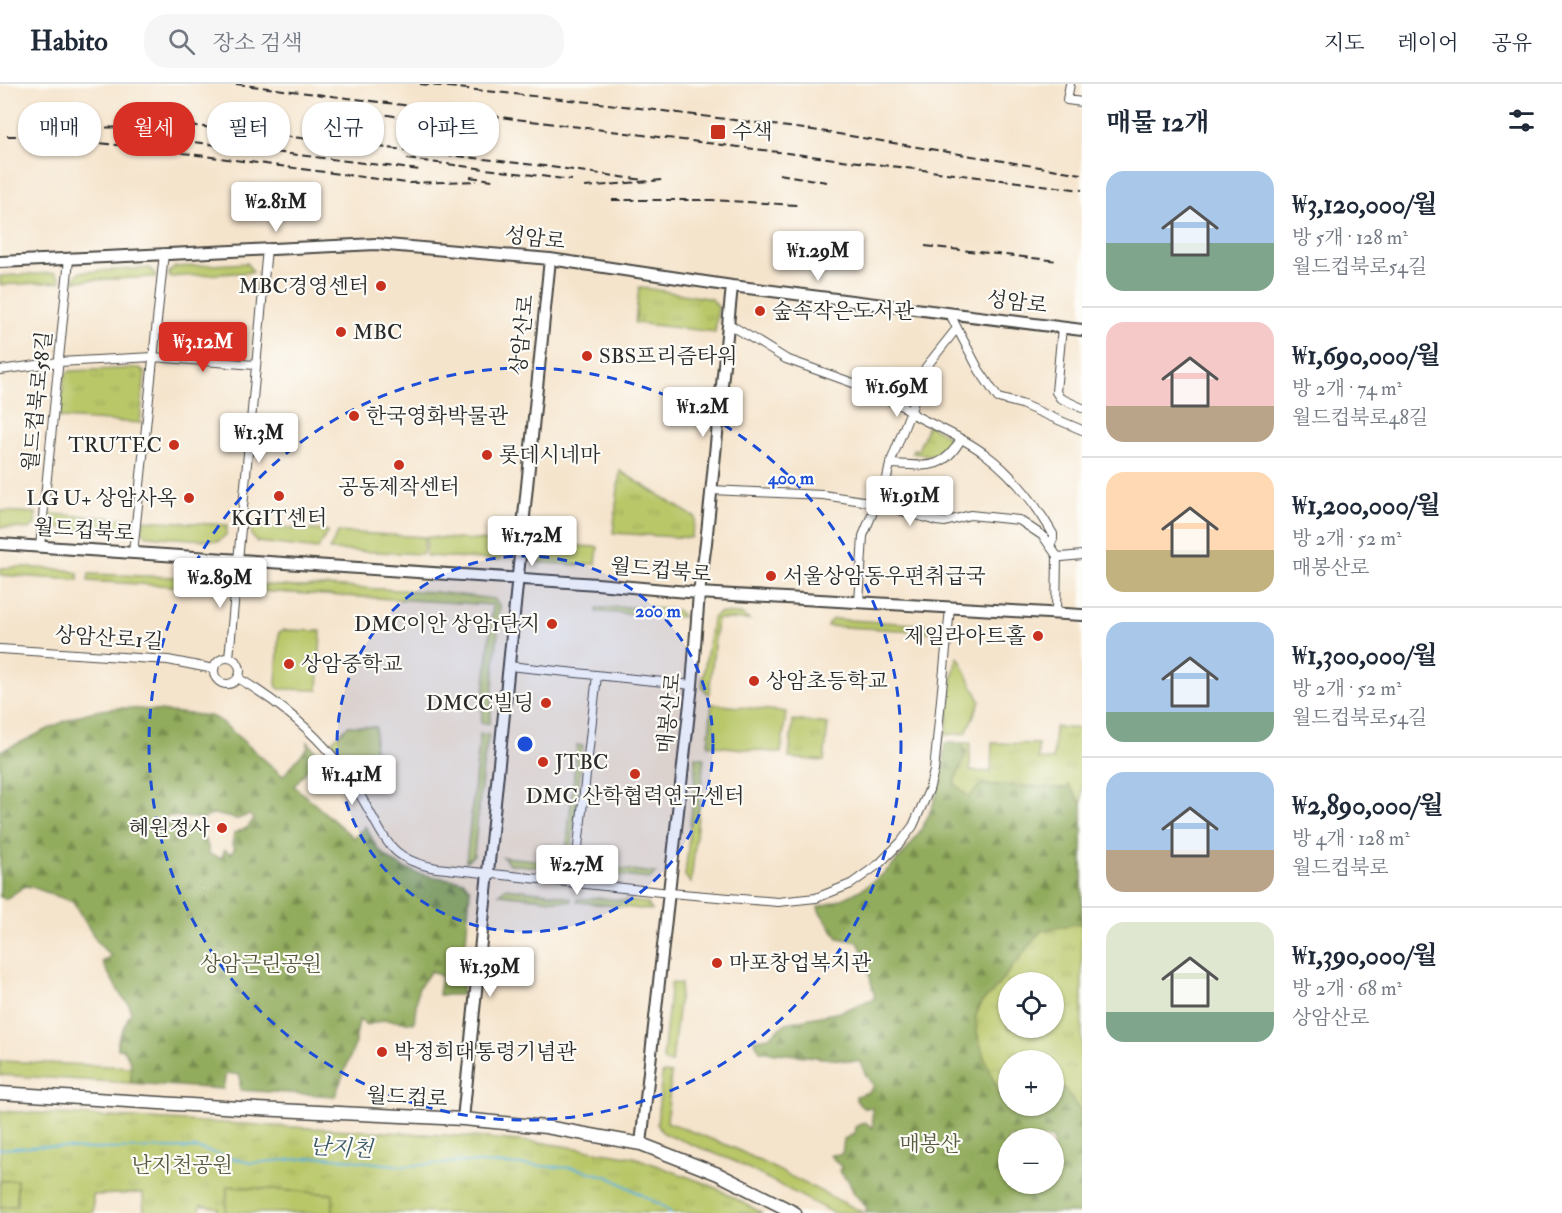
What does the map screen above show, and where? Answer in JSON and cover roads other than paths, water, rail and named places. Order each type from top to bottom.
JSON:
[{"type":"main road","name":"성암로","points":[[0,262],[376,244],[550,259],[732,286],[1082,330]]},
{"type":"main road","name":"상암산로","points":[[463,1119],[550,259]]},
{"type":"main road","name":"매봉산로","points":[[641,1144],[670,893],[732,286]]},
{"type":"main road","name":"월드컵북로","points":[[0,544],[699,593],[1082,615]]},
{"type":"main road","name":"월드컵로","points":[[0,1093],[463,1119],[546,1127],[641,1144],[718,1174],[795,1213]]},
{"type":"street","points":[[1070,84],[1067,100],[1082,102]]},
{"type":"street","points":[[229,658],[236,561],[267,248]]},
{"type":"street","points":[[133,553],[164,254]]},
{"type":"street","name":"월드컵북로58길","points":[[40,547],[69,259]]},
{"type":"street","points":[[950,314],[979,370],[998,398],[1022,404],[1082,430]]},
{"type":"street","points":[[729,324],[786,359],[854,383],[910,410],[916,416],[984,453],[999,465],[1040,511],[1053,534],[1050,546]]},
{"type":"street","name":"성암로","points":[[1062,327],[1056,392],[1060,398],[1082,408]]},
{"type":"street","points":[[859,603],[863,536],[887,478],[890,464],[926,367],[957,328]]},
{"type":"street","points":[[0,370],[59,362],[153,357],[255,365]]},
{"type":"street","points":[[890,464],[935,465],[954,452],[961,439]]},
{"type":"street","points":[[711,489],[796,492],[876,503],[945,522],[970,515],[1019,520],[1043,536],[1057,556],[1056,613]]},
{"type":"street","points":[[1057,556],[1082,555]]},
{"type":"street","points":[[488,873],[778,902],[816,898],[851,884],[892,853],[913,826],[922,808],[934,771],[950,608]]},
{"type":"street","name":"상암산로1길","points":[[0,649],[168,660],[214,669],[216,678],[222,683],[231,684],[238,678],[277,703],[321,743],[349,778],[385,839],[403,857],[425,866],[488,873]]},
{"type":"street","points":[[214,669],[219,661],[229,658]]},
{"type":"street","points":[[229,658],[239,666],[238,678]]},
{"type":"street","points":[[509,666],[692,685]]},
{"type":"street","points":[[574,883],[597,675]]},
{"type":"waterway","name":"난지천","points":[[0,1149],[46,1146],[83,1149],[196,1148],[250,1163],[325,1157],[403,1166],[463,1162],[575,1168],[609,1177],[671,1213]]},
{"type":"railway","points":[[236,84],[1082,190]]},
{"type":"railway","points":[[420,84],[608,104],[820,131],[1082,174]]},
{"type":"railway","points":[[384,114],[396,116]]},
{"type":"railway","points":[[195,126],[544,166],[643,180]]},
{"type":"railway","points":[[101,128],[113,127]]},
{"type":"railway","points":[[7,136],[35,136],[145,148],[407,183],[477,181]]},
{"type":"railway","points":[[195,142],[420,170]]},
{"type":"railway","points":[[407,159],[572,180]]},
{"type":"railway","points":[[779,174],[827,182]]},
{"type":"railway","points":[[470,177],[493,180]]},
{"type":"railway","points":[[585,187],[662,180]]},
{"type":"railway","points":[[612,200],[713,200],[797,205]]},
{"type":"railway","points":[[925,246],[1058,261]]},
{"type":"place","name":"수색","points":[[718,132]]},
{"type":"place","name":"MBC경영센터","points":[[381,286]]},
{"type":"place","name":"숲속작은도서관","points":[[760,311]]},
{"type":"place","name":"MBC","points":[[341,332]]},
{"type":"place","name":"SBS프리즘타워","points":[[587,356]]},
{"type":"place","name":"한국영화박물관","points":[[354,416]]},
{"type":"place","name":"TRUTEC","points":[[174,445]]},
{"type":"place","name":"롯데시네마","points":[[487,455]]},
{"type":"place","name":"공동제작센터","points":[[399,465]]},
{"type":"place","name":"KGIT센터","points":[[279,496]]},
{"type":"place","name":"LG U+ 상암사옥","points":[[189,498]]},
{"type":"place","name":"서울상암동우편취급국","points":[[771,576]]},
{"type":"place","name":"DMC이안 상암1단지","points":[[552,624]]},
{"type":"place","name":"제일라아트홀","points":[[1038,636]]},
{"type":"place","name":"상암중학교","points":[[289,664]]},
{"type":"place","name":"상암초등학교","points":[[754,681]]},
{"type":"place","name":"DMCC빌딩","points":[[546,703]]},
{"type":"place","name":"JTBC","points":[[543,762]]},
{"type":"place","name":"DMC 산학협력연구센터","points":[[635,774]]},
{"type":"place","name":"혜원정사","points":[[222,828]]},
{"type":"place","name":"마포창업복지관","points":[[717,963]]},
{"type":"place","name":"박정희대통령기념관","points":[[382,1052]]},
{"type":"park label","name":"상암근린공원","points":[[261,964]]},
{"type":"park label","name":"매봉산","points":[[930,1144]]},
{"type":"park label","name":"난지천공원","points":[[182,1165]]}]
